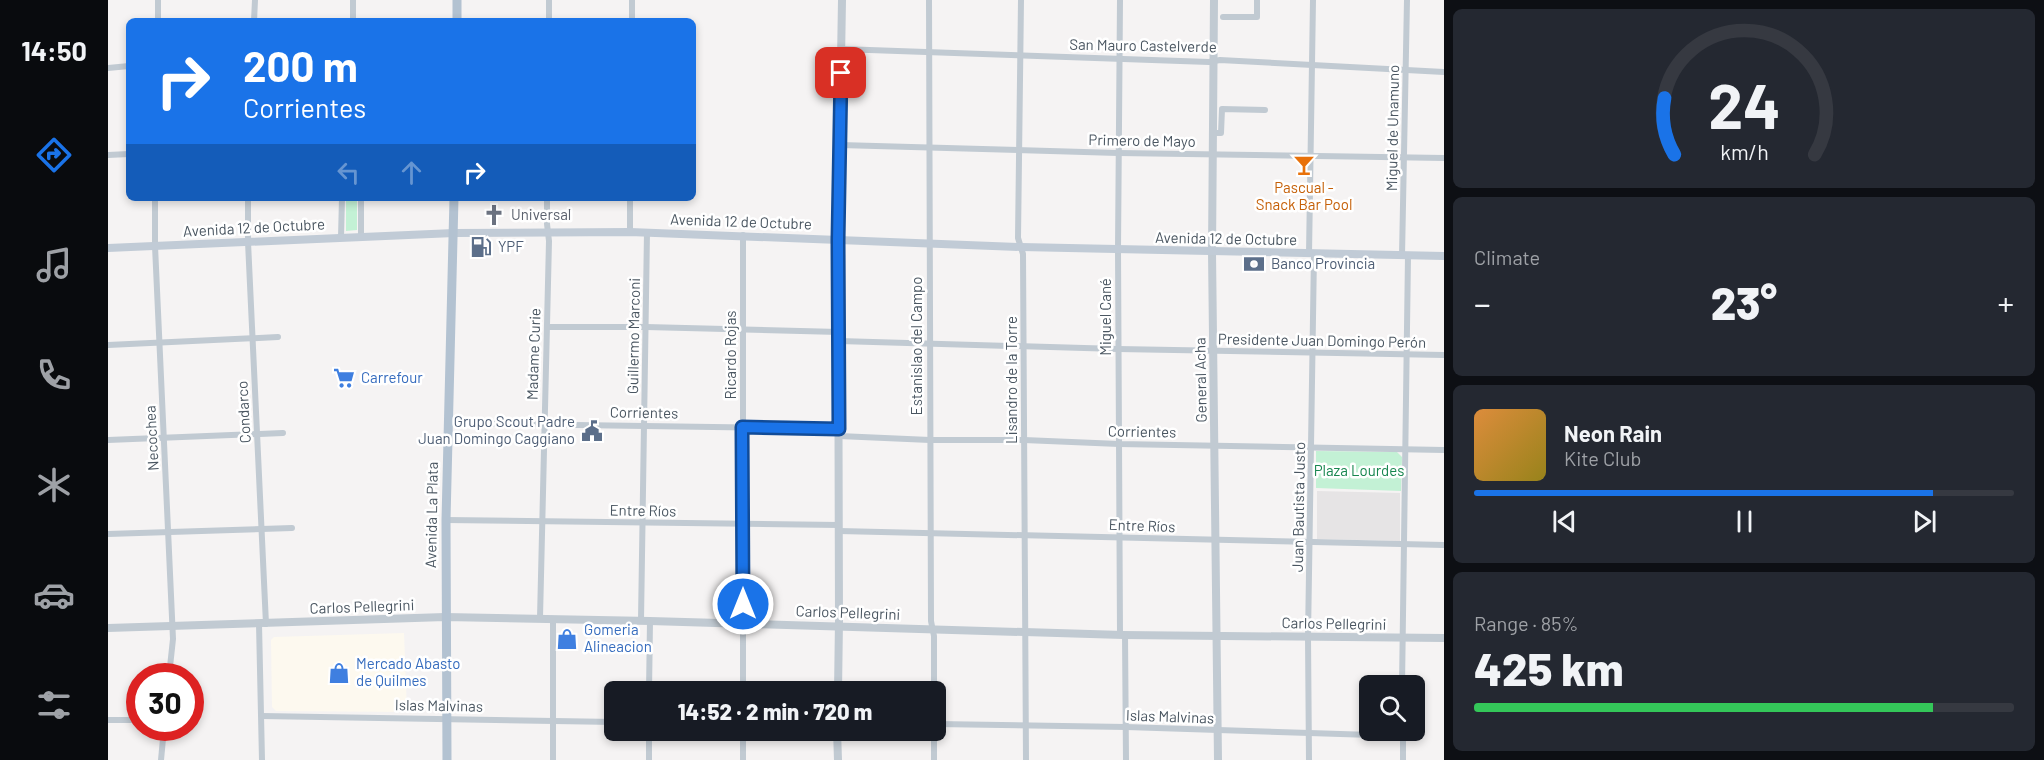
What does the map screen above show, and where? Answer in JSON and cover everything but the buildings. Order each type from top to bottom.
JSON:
[{"type":"main road","points":[[457,0],[457,18]]},
{"type":"main road","name":"Avenida La Plata","points":[[447,760],[446,520],[454,201]]},
{"type":"main road","name":"Avenida 12 de Octubre","points":[[108,248],[454,233],[647,232],[1021,247],[1444,256]]},
{"type":"street","points":[[158,0],[158,18]]},
{"type":"street","points":[[255,0],[255,18]]},
{"type":"street","points":[[352,18],[353,0]]},
{"type":"street","points":[[549,0],[549,18]]},
{"type":"street","points":[[632,0],[632,18]]},
{"type":"street","points":[[838,681],[838,240],[842,0]]},
{"type":"street","name":"Estanislao del Campo","points":[[929,0],[929,344],[931,621],[934,681]]},
{"type":"street","name":"Lisandro de la Torre","points":[[1021,0],[1018,238],[1023,254],[1026,760]]},
{"type":"street","name":"Miguel Cané","points":[[1120,0],[1119,444],[1126,760]]},
{"type":"street","name":"General Acha","points":[[1214,0],[1212,252],[1218,760]]},
{"type":"street","points":[[1223,17],[1257,17],[1257,0]]},
{"type":"street","name":"Juan Bautista Justo","points":[[1309,760],[1308,637],[1313,352],[1311,156],[1314,0]]},
{"type":"street","name":"Miguel de Unamuno","points":[[1402,675],[1407,354],[1405,157],[1407,0]]},
{"type":"street","name":"San Mauro Castelverde","points":[[841,50],[1214,61],[1444,72]]},
{"type":"street","points":[[108,68],[126,66]]},
{"type":"street","points":[[1213,133],[1221,133],[1222,108],[1265,110]]},
{"type":"street","name":"Primero de Mayo","points":[[840,145],[1019,151],[1444,158]]},
{"type":"street","points":[[108,155],[126,154]]},
{"type":"street","name":"Necochea","points":[[155,201],[154,246],[172,626],[170,663]]},
{"type":"street","name":"Condarco","points":[[248,201],[252,337],[262,529],[262,760]]},
{"type":"street","points":[[341,237],[342,201]]},
{"type":"street","points":[[361,201],[361,237]]},
{"type":"street","name":"Madame Curie","points":[[540,618],[547,327],[547,201]]},
{"type":"street","points":[[630,201],[630,232]]},
{"type":"street","name":"Guillermo Marconi","points":[[647,232],[643,524],[649,681]]},
{"type":"street","name":"Ricardo Rojas","points":[[743,235],[743,681]]},
{"type":"street","name":"Presidente Juan Domingo Perón","points":[[547,327],[743,330],[929,344],[1444,355]]},
{"type":"street","points":[[108,345],[278,337]]},
{"type":"street","name":"Corrientes","points":[[449,423],[742,427],[930,440],[1024,440],[1444,450]]},
{"type":"street","points":[[108,440],[283,433]]},
{"type":"street","name":"Entre Ríos","points":[[446,520],[743,524],[931,533],[1444,545]]},
{"type":"street","points":[[108,534],[292,528]]},
{"type":"street","name":"Carlos Pellegrini","points":[[108,628],[445,617],[1216,636],[1444,638]]},
{"type":"street","points":[[553,619],[553,760]]},
{"type":"street","name":"Islas Malvinas","points":[[262,716],[604,722]]},
{"type":"street","points":[[108,720],[126,720]]},
{"type":"street","name":"Islas Malvinas","points":[[946,724],[1359,733]]},
{"type":"street","points":[[161,760],[163,741]]},
{"type":"street","points":[[649,741],[649,760]]},
{"type":"street","points":[[743,741],[743,760]]},
{"type":"street","points":[[837,741],[838,760]]},
{"type":"street","points":[[934,741],[934,760]]},
{"type":"street","points":[[1403,741],[1403,760]]},
{"type":"shaded area","points":[[1317,491],[1400,493],[1400,541],[1317,539]]},
{"type":"shaded area","name":"Mercado Abasto de Quilmes","points":[[404,633],[407,712],[276,711],[272,707],[271,640],[274,637]]},
{"type":"green space","points":[[346,201],[357,201],[357,230],[346,231]]},
{"type":"green space","name":"Plaza Lourdes","points":[[1316,451],[1397,452],[1402,457],[1401,491],[1316,488]]},
{"type":"place","name":"Pascual - Snack Bar Pool","points":[[1304,165]]},
{"type":"place","name":"Universal","points":[[494,215]]},
{"type":"place","name":"YPF","points":[[481,247]]},
{"type":"place","name":"Banco Provincia","points":[[1254,264]]},
{"type":"place","name":"Carrefour","points":[[344,378]]},
{"type":"place","name":"Grupo Scout Padre Juan Domingo Caggiano","points":[[592,431]]},
{"type":"place","name":"Gomeria Alineacion","points":[[567,639]]},
{"type":"place","name":"Mercado Abasto de Quilmes","points":[[339,673]]},
{"type":"route","points":[[743,604],[742,427],[839,429],[838,240],[841,73]]}]
